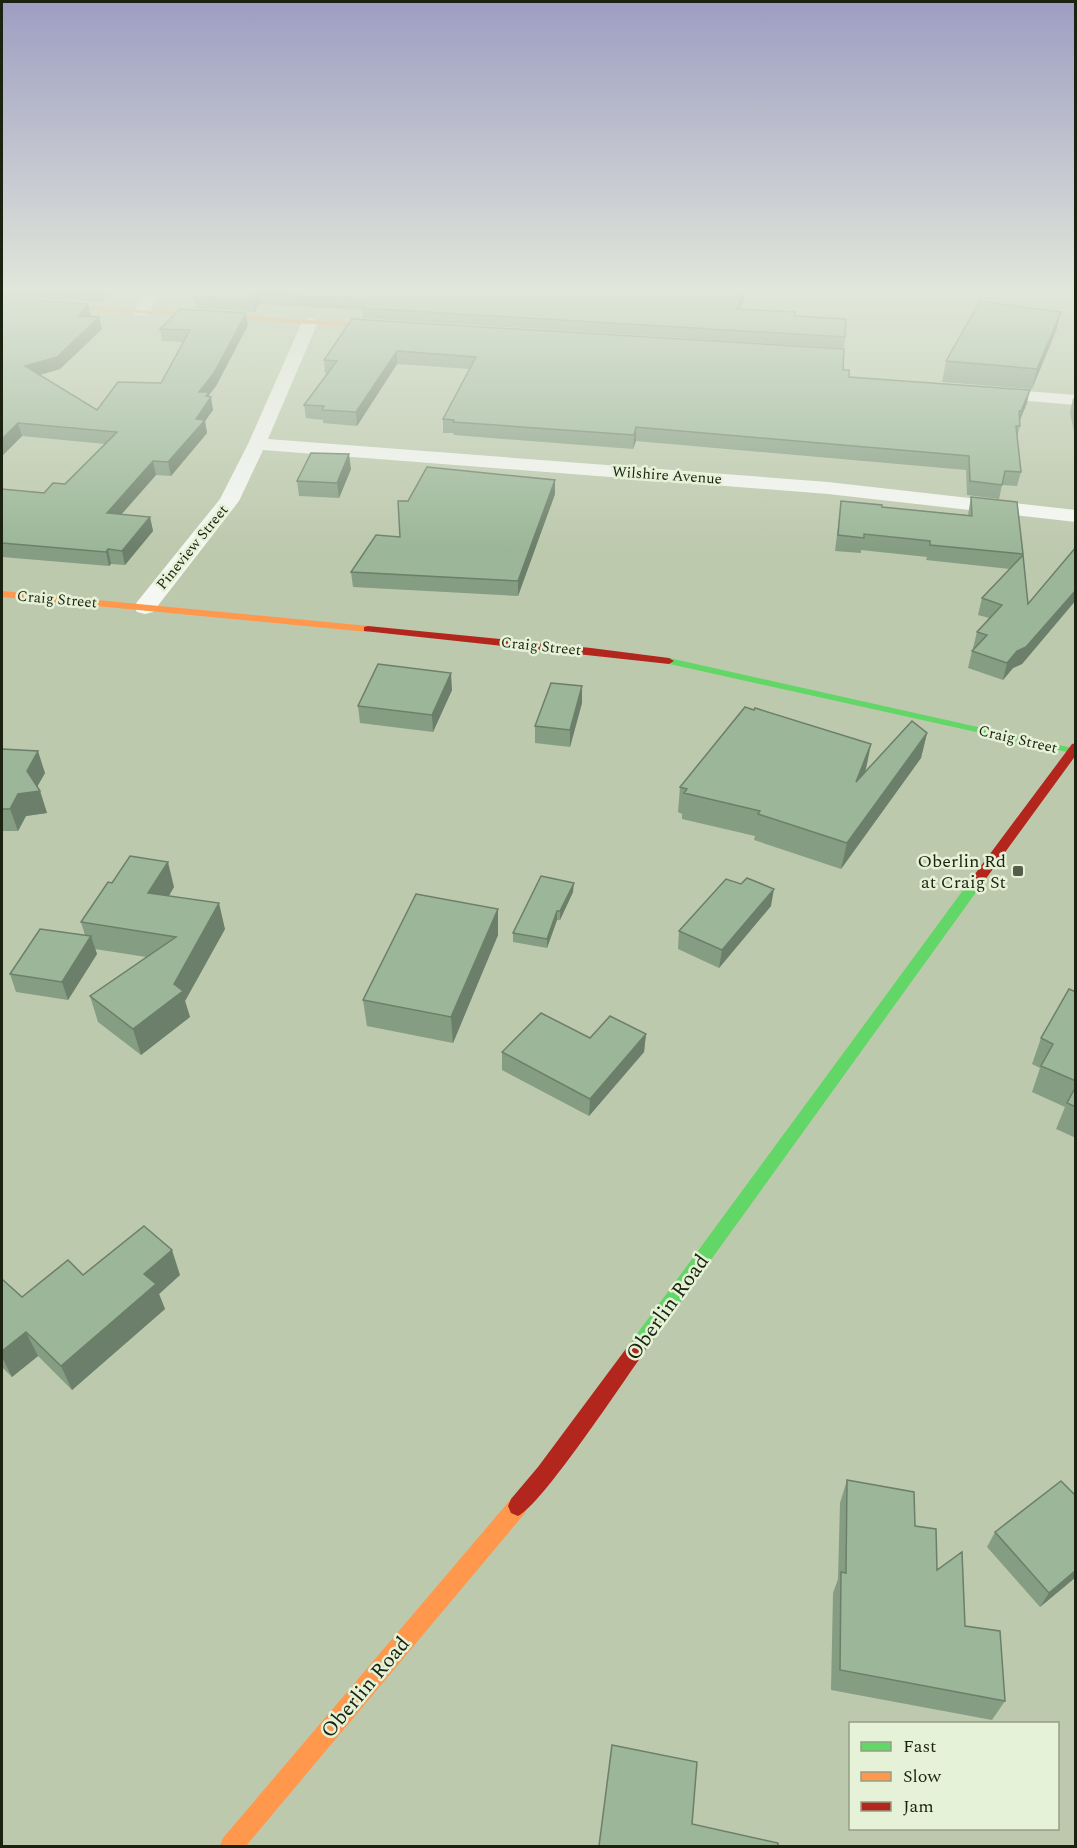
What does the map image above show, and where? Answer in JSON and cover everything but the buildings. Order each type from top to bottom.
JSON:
[{"type":"street","name":"Pineview Street","points":[[145,607],[229,501],[286,376]]},
{"type":"street","points":[[976,392],[1076,400]]},
{"type":"street","name":"Wilshire Avenue","points":[[257,444],[828,488],[911,496],[998,510],[1076,516]]},
{"type":"street","name":"Craig Street","points":[[2,594],[591,651],[689,664],[1074,749]]},
{"type":"street","name":"Oberlin Road","points":[[231,1846],[545,1474],[1074,749]]},
{"type":"traffic: fast","points":[[669,661],[1072,751]]},
{"type":"traffic: fast","points":[[637,1348],[977,881]]},
{"type":"traffic: slow","points":[[2,594],[368,629]]},
{"type":"traffic: slow","points":[[231,1846],[518,1506]]},
{"type":"traffic: jam","points":[[368,629],[669,661]]},
{"type":"traffic: jam","points":[[977,881],[1076,746]]},
{"type":"traffic: jam","points":[[518,1506],[545,1474],[637,1348]]},
{"type":"place","name":"Oberlin Rd at Craig St","points":[[1018,871]]}]
